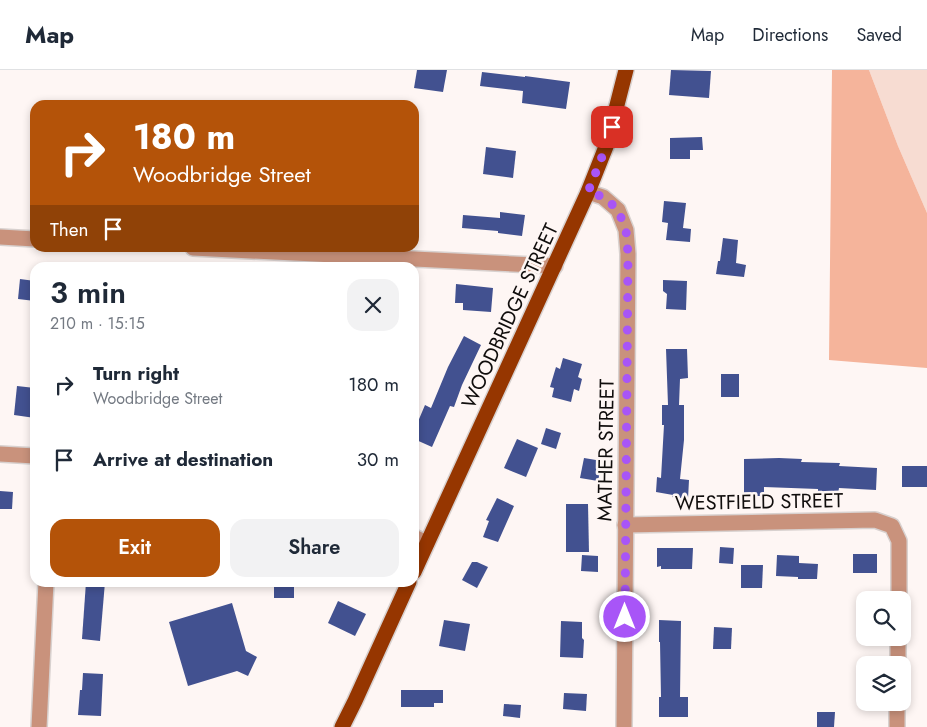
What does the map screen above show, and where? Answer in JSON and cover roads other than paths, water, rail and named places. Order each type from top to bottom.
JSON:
[{"type":"main road","name":"WOODBRIDGE STREET","points":[[420,540],[555,266],[588,192],[607,144],[626,70]]},
{"type":"main road","points":[[342,727],[407,587]]},
{"type":"street","name":"MATHER STREET","points":[[588,192],[604,197],[618,210],[626,230],[628,254],[624,727]]},
{"type":"street","points":[[0,237],[30,240]]},
{"type":"street","points":[[273,252],[555,266]]},
{"type":"street","points":[[0,454],[30,456]]},
{"type":"street","name":"WESTFIELD STREET","points":[[625,525],[875,520],[892,526],[900,541],[899,591]]},
{"type":"street","points":[[39,727],[46,587]]},
{"type":"street","points":[[897,711],[897,727]]}]
